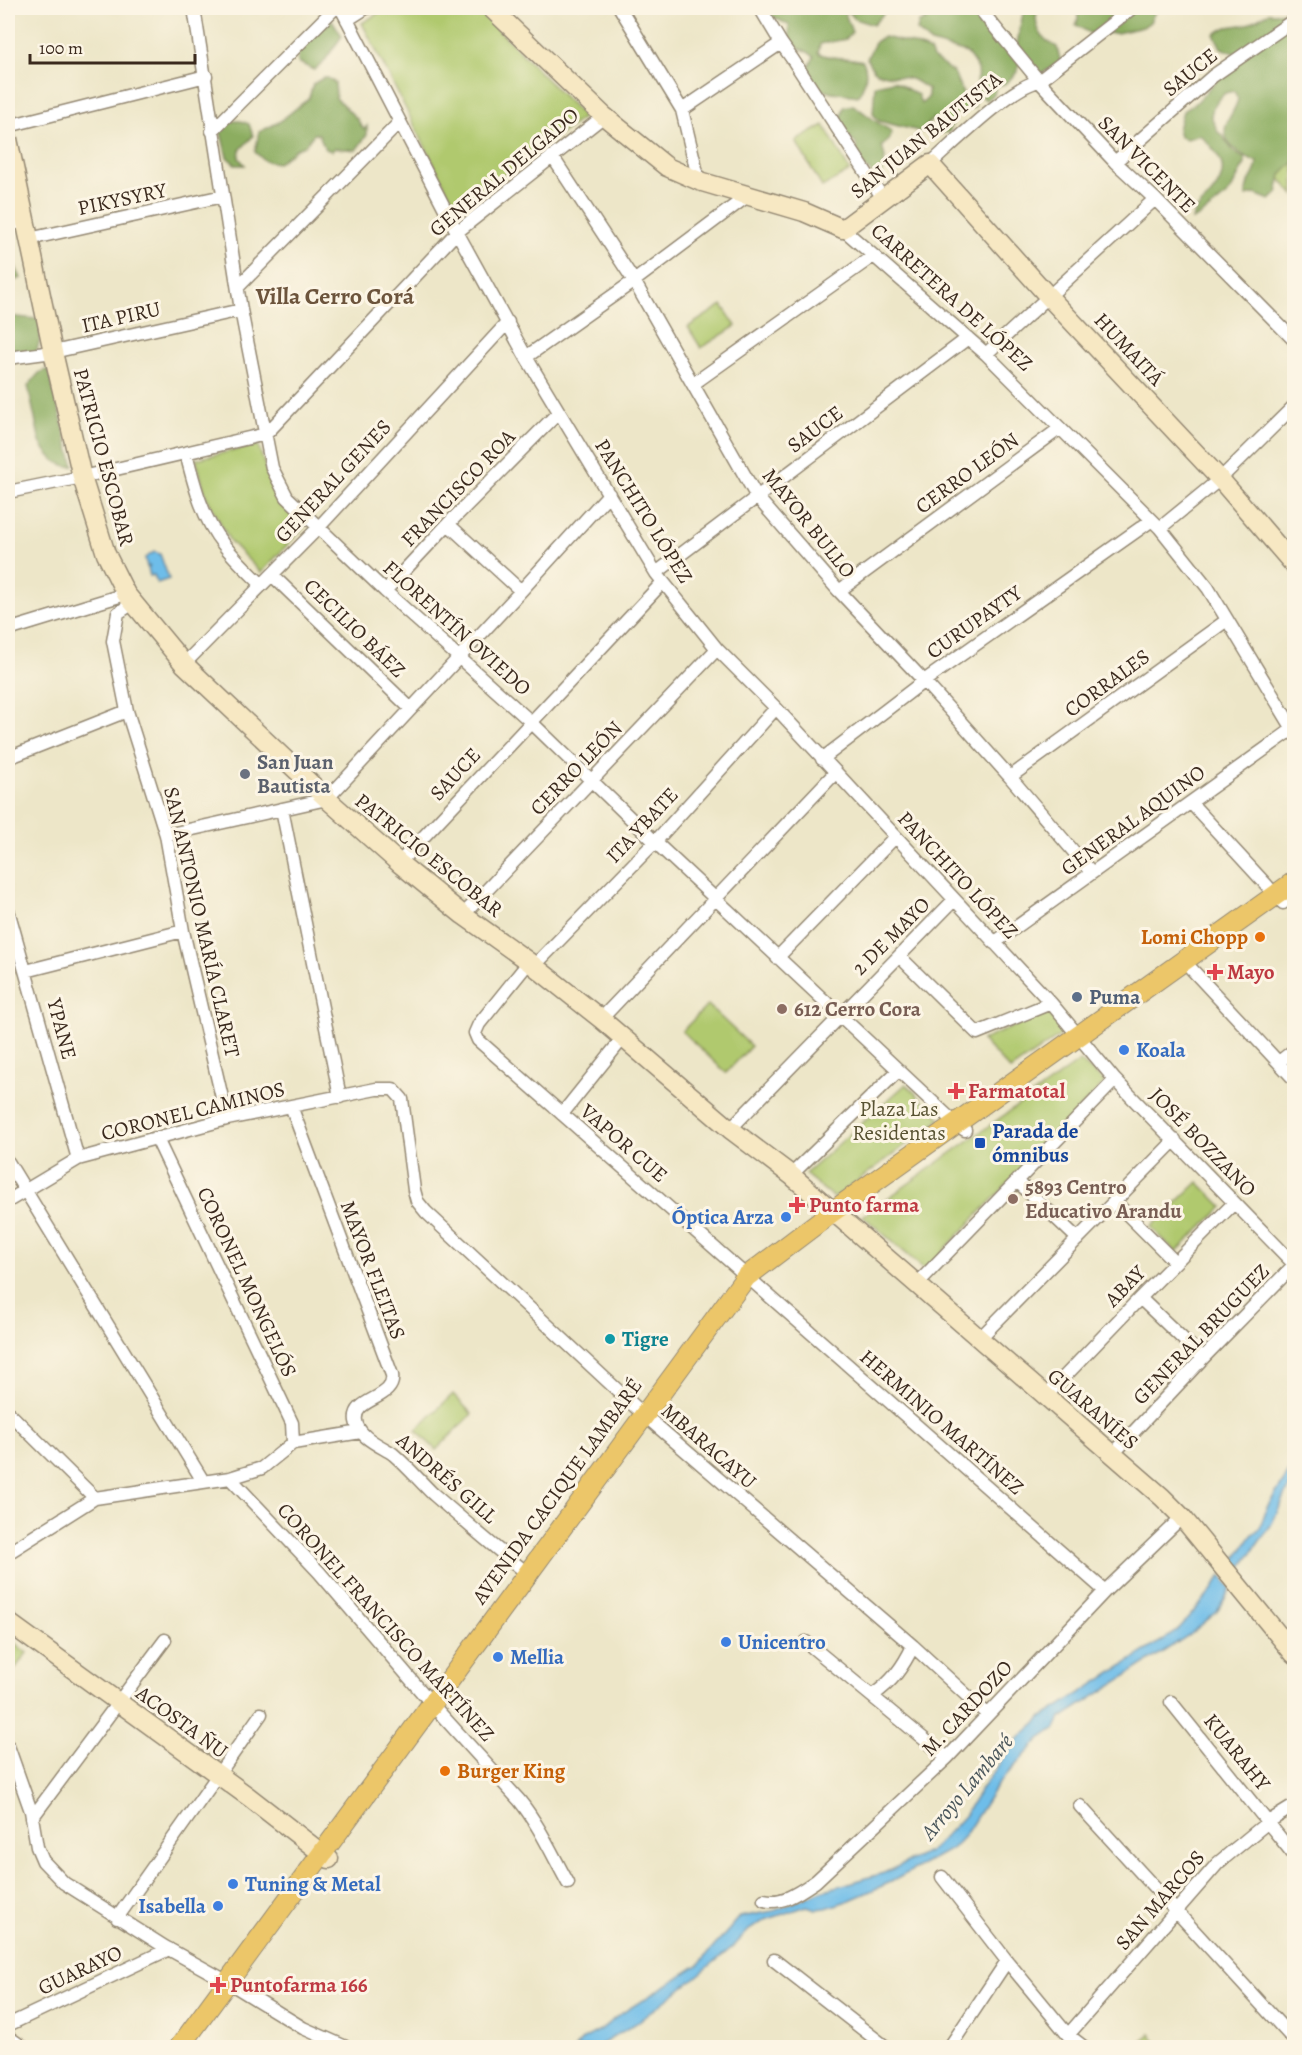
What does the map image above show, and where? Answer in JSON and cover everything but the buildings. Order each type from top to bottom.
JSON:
[{"type":"main road","name":"AVENIDA CACIQUE LAMBARÉ","points":[[179,2048],[231,1984],[750,1279],[1284,898],[1294,882]]},
{"type":"main road","name":"AVENIDA CACIQUE LAMBARÉ","points":[[191,2048],[231,1984]]},
{"type":"street","name":"FLORENTÍN OVIEDO","points":[[194,8],[206,76],[222,196],[272,468],[287,497],[385,591],[530,721],[777,958],[961,1127]]},
{"type":"street","points":[[212,131],[335,8]]},
{"type":"street","name":"PANCHITO LÓPEZ","points":[[340,8],[457,232],[526,357],[659,577],[717,649],[836,772],[1051,1003],[1082,1040]]},
{"type":"street","points":[[347,20],[366,8]]},
{"type":"street","name":"CARRETERA DE LÓPEZ","points":[[491,8],[604,116],[667,167],[699,181],[804,212],[843,229],[986,354],[1156,524],[1208,588],[1293,729]]},
{"type":"street","points":[[620,8],[682,110],[699,181]]},
{"type":"street","points":[[760,8],[884,200]]},
{"type":"street","name":"SAN VICENTE","points":[[979,8],[1039,81],[1115,162],[1155,199],[1294,340]]},
{"type":"street","name":"SAN JUAN BAUTISTA","points":[[843,229],[930,164],[1024,85],[1039,81],[1132,8]]},
{"type":"street","name":"SAUCE","points":[[1115,162],[1213,76],[1294,20]]},
{"type":"street","points":[[682,110],[781,43]]},
{"type":"street","points":[[8,126],[206,76]]},
{"type":"street","name":"GENERAL DELGADO","points":[[266,434],[457,232],[604,116]]},
{"type":"street","points":[[238,287],[400,123]]},
{"type":"street","name":"PATRICIO ESCOBAR","points":[[8,139],[16,223],[29,239],[82,477],[106,554],[129,598],[184,664],[327,799],[399,863],[463,915],[602,1019],[730,1129],[791,1175],[836,1216]]},
{"type":"street","name":"MAYOR BULLO","points":[[552,156],[634,281],[757,497],[839,591],[1010,777],[1092,873]]},
{"type":"street","name":"HUMAITÁ","points":[[930,164],[1049,297],[1220,478],[1294,566]]},
{"type":"street","name":"PIKYSYRY","points":[[29,239],[222,196]]},
{"type":"street","points":[[526,357],[634,281],[746,196]]},
{"type":"street","points":[[986,354],[1155,199]]},
{"type":"street","points":[[693,384],[873,256]]},
{"type":"street","name":"ITA PIRU","points":[[8,358],[53,352],[242,310]]},
{"type":"street","name":"GENERAL GENES","points":[[184,664],[319,526],[508,322]]},
{"type":"street","name":"SAUCE","points":[[399,863],[659,577],[757,497],[968,338]]},
{"type":"street","name":"CURUPAYTY","points":[[822,759],[924,681],[1220,478],[1294,406]]},
{"type":"street","name":"FRANCISCO ROA","points":[[385,591],[559,412]]},
{"type":"street","name":"CERRO LEÓN","points":[[839,591],[1059,429]]},
{"type":"street","points":[[8,492],[266,434]]},
{"type":"street","points":[[186,453],[198,498],[210,525],[222,544],[262,585]]},
{"type":"street","points":[[166,835],[327,799],[609,494]]},
{"type":"street","points":[[448,524],[521,591]]},
{"type":"street","name":"CECILIO BÁEZ","points":[[272,575],[410,708]]},
{"type":"street","points":[[8,630],[129,598]]},
{"type":"street","name":"SAN ANTONIO MARÍA CLARET","points":[[129,598],[118,613],[113,641],[127,711],[166,835],[183,931],[227,1119]]},
{"type":"street","name":"CORRALES","points":[[1010,777],[1227,620]]},
{"type":"street","name":"CERRO LEÓN","points":[[463,915],[717,649]]},
{"type":"street","name":"ITA YBATE","points":[[476,1029],[531,964],[655,842],[776,708]]},
{"type":"street","points":[[8,758],[127,711]]},
{"type":"street","name":"GENERAL AQUINO","points":[[994,943],[1293,729]]},
{"type":"street","points":[[602,1019],[836,772]]},
{"type":"street","points":[[1191,803],[1284,898]]},
{"type":"street","points":[[282,809],[340,1097]]},
{"type":"street","points":[[777,958],[895,837]]},
{"type":"street","name":"2 DE MAYO","points":[[730,1129],[954,900]]},
{"type":"street","name":"YPANE","points":[[8,910],[9,925],[26,971],[78,1160]]},
{"type":"street","points":[[26,971],[183,931]]},
{"type":"street","points":[[898,956],[977,1033],[1051,1003]]},
{"type":"street","points":[[1188,965],[1294,1079]]},
{"type":"street","name":"VAPOR CUE","points":[[476,1029],[478,1040],[750,1279]]},
{"type":"street","points":[[562,1114],[623,1038]]},
{"type":"street","name":"JOSÉ BOZZANO","points":[[1082,1040],[1115,1080],[1294,1265]]},
{"type":"street","points":[[1279,1062],[1294,1050]]},
{"type":"street","points":[[791,1175],[898,1071]]},
{"type":"street","points":[[916,1285],[1115,1080]]},
{"type":"street","name":"CORONEL CAMINOS","points":[[8,1201],[78,1160],[227,1119],[389,1088],[398,1091]]},
{"type":"street","name":"MBARACAYU","points":[[398,1091],[402,1099],[414,1190],[417,1201],[426,1212],[647,1418],[913,1647],[987,1714]]},
{"type":"street","name":"MAYOR FLEITAS","points":[[291,1106],[392,1375],[392,1383],[387,1391],[367,1402],[358,1412],[355,1420],[361,1432]]},
{"type":"street","name":"CORONEL MONGELÓS","points":[[157,1139],[292,1423],[293,1443]]},
{"type":"street","points":[[979,1339],[1175,1140]]},
{"type":"street","points":[[8,1162],[203,1481]]},
{"type":"street","points":[[1017,1181],[1078,1239]]},
{"type":"street","points":[[1114,1201],[1175,1262]]},
{"type":"street","name":"ABAY","points":[[1045,1397],[1234,1203]]},
{"type":"street","name":"GUARANÍES","points":[[836,1216],[1162,1497],[1182,1517],[1294,1654]]},
{"type":"street","name":"GENERAL BRUGUEZ","points":[[1112,1455],[1294,1265]]},
{"type":"street","name":"HERMINIO MARTÍNEZ","points":[[750,1279],[1105,1591]]},
{"type":"street","points":[[1140,1298],[1203,1358]]},
{"type":"street","points":[[8,1412],[95,1498]]},
{"type":"street","points":[[8,1553],[95,1498],[231,1478],[261,1468],[293,1443],[361,1432]]},
{"type":"street","name":"ANDRÉS GILL","points":[[361,1432],[393,1455],[432,1493],[531,1576]]},
{"type":"street","name":"CORONEL FRANCISCO MARTÍNEZ","points":[[231,1478],[319,1572],[434,1707],[531,1814],[568,1883]]},
{"type":"street","name":"M. CARDOZO","points":[[764,1900],[772,1902],[780,1900],[799,1893],[816,1881],[947,1758],[1105,1591],[1182,1517]]},
{"type":"street","name":"ACOSTA ÑU","points":[[8,1622],[326,1856]]},
{"type":"street","points":[[33,1818],[165,1640]]},
{"type":"street","points":[[806,1642],[947,1758]]},
{"type":"street","points":[[873,1695],[887,1685],[903,1667],[913,1647]]},
{"type":"street","name":"KUARAHY","points":[[1171,1702],[1294,1855]]},
{"type":"street","points":[[117,1918],[261,1714]]},
{"type":"street","points":[[8,1746],[33,1818],[37,1847],[43,1861],[64,1883],[117,1918],[303,2028],[348,2048]]},
{"type":"street","points":[[1080,1806],[1294,2040]]},
{"type":"street","name":"SAN MARCOS","points":[[1068,2034],[1218,1863],[1268,1822],[1294,1806]]},
{"type":"street","points":[[942,1877],[1007,1961],[1068,2034],[1085,2048]]},
{"type":"street","name":"GUARAYO","points":[[8,2025],[169,1949]]},
{"type":"street","points":[[774,1960],[887,2048]]},
{"type":"street","points":[[949,2048],[1007,1961]]},
{"type":"street","points":[[8,2037],[24,2048]]},
{"type":"green space","points":[[387,8],[477,8],[584,117],[457,209],[362,23]]},
{"type":"green space","points":[[770,8],[843,8],[852,32],[846,39],[820,44],[818,53],[863,61],[866,70],[865,79],[858,96],[813,89],[805,73],[814,57],[790,44],[789,25],[765,13]]},
{"type":"green space","points":[[850,8],[883,8],[884,13],[873,25],[855,19],[849,12]]},
{"type":"green space","points":[[898,8],[972,8],[981,26],[997,34],[1019,62],[1018,71],[1005,84],[996,86],[994,95],[986,100],[979,92],[977,69],[967,53],[931,43],[917,31],[919,22],[926,21],[921,16],[901,13]]},
{"type":"green space","points":[[1024,8],[1038,8],[1036,20],[1039,31],[1046,40],[1057,47],[1061,63],[1042,73],[1031,64],[1017,44]]},
{"type":"green space","points":[[1077,8],[1157,8],[1150,22],[1143,27],[1117,33],[1091,34],[1076,25]]},
{"type":"green space","points":[[1294,12],[1294,162],[1281,175],[1277,193],[1270,200],[1255,194],[1246,196],[1247,186],[1255,172],[1257,162],[1239,152],[1229,144],[1226,138],[1226,125],[1238,99],[1234,91],[1225,93],[1213,107],[1211,116],[1218,132],[1233,151],[1245,159],[1245,164],[1231,190],[1219,202],[1192,220],[1196,211],[1220,182],[1222,166],[1215,151],[1200,135],[1187,139],[1180,137],[1178,129],[1183,111],[1198,101],[1238,55],[1221,48],[1214,34],[1227,27],[1248,24],[1268,13]]},
{"type":"green space","points":[[332,20],[342,36],[323,63],[314,70],[298,62],[297,40],[317,22]]},
{"type":"green space","points":[[884,37],[930,51],[933,58],[954,73],[965,98],[974,98],[975,107],[956,113],[949,132],[941,133],[933,118],[922,132],[879,121],[873,114],[875,85],[894,81],[918,95],[921,104],[928,98],[928,89],[915,81],[879,73],[870,65],[867,58],[876,41]]},
{"type":"green space","points":[[323,78],[328,78],[335,83],[336,98],[357,119],[364,130],[367,126],[367,135],[356,150],[335,148],[332,151],[325,149],[319,134],[314,134],[304,146],[296,149],[278,163],[265,161],[255,152],[259,132],[279,122],[309,98],[313,84]]},
{"type":"green space","points":[[853,105],[892,131],[889,140],[882,146],[885,158],[882,176],[873,174],[860,163],[856,144],[838,126],[844,107]]},
{"type":"green space","points":[[226,121],[241,121],[249,124],[253,136],[240,150],[239,158],[245,165],[236,165],[227,157],[220,129]]},
{"type":"green space","points":[[824,125],[850,171],[822,187],[796,141]]},
{"type":"green space","points":[[1294,158],[1294,195],[1276,174]]},
{"type":"green space","points":[[8,252],[21,278],[8,283]]},
{"type":"green space","points":[[722,305],[736,326],[701,348],[688,327]]},
{"type":"green space","points":[[8,316],[45,320],[36,354],[8,355]]},
{"type":"green space","points":[[48,369],[74,466],[58,463],[46,452],[40,442],[28,386],[39,373]]},
{"type":"green space","points":[[258,445],[271,485],[305,526],[261,573],[230,541],[206,496],[196,459]]},
{"type":"green space","points":[[708,1005],[751,1046],[726,1073],[682,1031]]},
{"type":"green space","points":[[1048,1012],[1065,1032],[1010,1070],[982,1040]]},
{"type":"green space","points":[[1080,1061],[1105,1082],[925,1270],[863,1216]]},
{"type":"green space","name":"Plaza Las Residentas","points":[[906,1084],[941,1119],[834,1198],[805,1174]]},
{"type":"green space","points":[[1198,1182],[1223,1207],[1176,1252],[1151,1227]]},
{"type":"green space","points":[[453,1394],[472,1414],[436,1450],[416,1430]]},
{"type":"green space","points":[[8,1638],[27,1653],[8,1678]]},
{"type":"green space","points":[[1150,2034],[1160,2046],[1133,2047]]},
{"type":"water","points":[[154,552],[160,554],[169,579],[157,583],[154,575],[150,576],[148,568],[150,566],[147,567],[145,558]]},
{"type":"water","points":[[1294,1465],[1294,1478],[1271,1525],[1240,1569],[1233,1562],[1260,1528],[1267,1507]]},
{"type":"water","points":[[1221,1576],[1231,1588],[1217,1612],[1189,1635],[1061,1718],[1056,1728],[1040,1739],[997,1785],[965,1835],[953,1848],[891,1882],[850,1900],[826,1908],[816,1909],[807,1906],[765,1920],[749,1930],[735,1945],[635,2024],[597,2047],[575,2048],[583,2039],[698,1965],[740,1917],[774,1911],[822,1891],[884,1873],[931,1851],[964,1816],[1018,1739],[1041,1718],[1177,1631],[1210,1593]]},
{"type":"place","name":"San Juan Bautista","points":[[245,774]]},
{"type":"place","name":"Lomi Chopp","points":[[1260,937]]},
{"type":"place","name":"Mayo","points":[[1215,972]]},
{"type":"place","name":"Puma","points":[[1077,997]]},
{"type":"place","name":"612 Cerro Cora","points":[[782,1009]]},
{"type":"place","name":"Koala","points":[[1124,1050]]},
{"type":"place","name":"Farmatotal","points":[[956,1091]]},
{"type":"place","name":"Parada de ómnibus","points":[[980,1143]]},
{"type":"place","name":"5893 Centro Educativo Arandu","points":[[1013,1199]]},
{"type":"place","name":"Punto farma","points":[[797,1205]]},
{"type":"place","name":"Óptica Arza","points":[[786,1217]]},
{"type":"place","name":"Tigre","points":[[610,1339]]},
{"type":"place","name":"Unicentro","points":[[726,1642]]},
{"type":"place","name":"Mellia","points":[[498,1657]]},
{"type":"place","name":"Burger King","points":[[445,1771]]},
{"type":"place","name":"Tuning & Metal","points":[[233,1884]]},
{"type":"place","name":"Isabella","points":[[218,1906]]},
{"type":"place","name":"Puntofarma 166","points":[[218,1985]]},
{"type":"district","name":"Villa Cerro Corá","points":[[335,296]]},
{"type":"water label","name":"Arroyo Lambaré","points":[[967,1787]]}]
